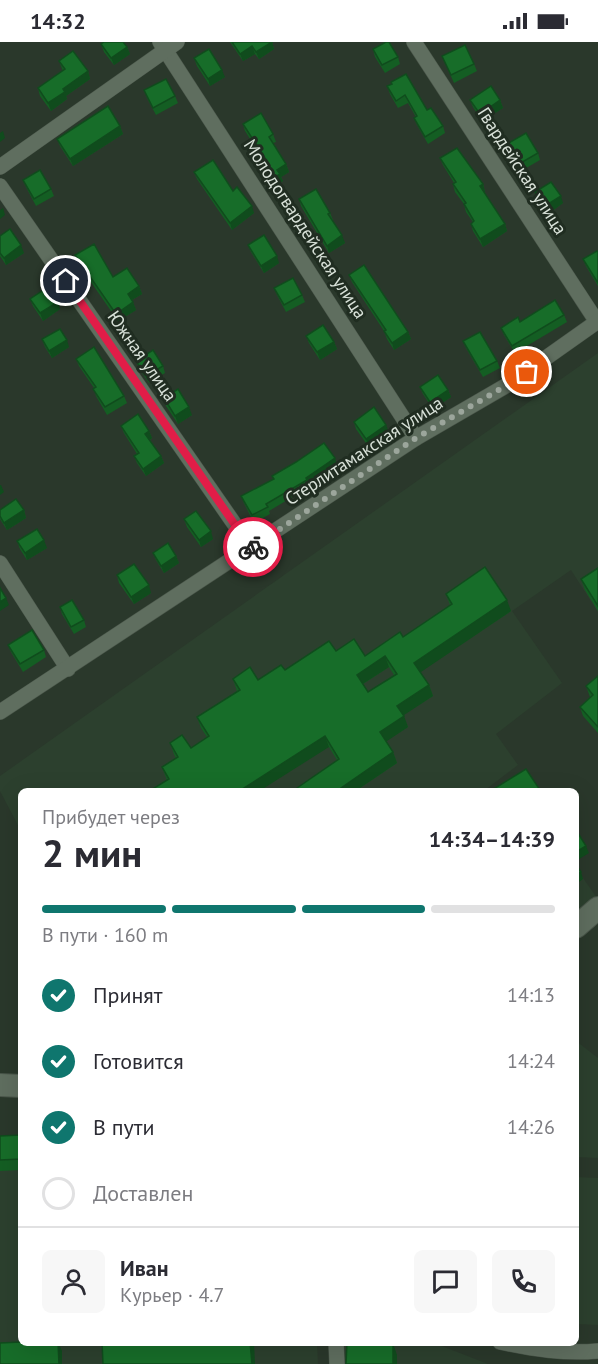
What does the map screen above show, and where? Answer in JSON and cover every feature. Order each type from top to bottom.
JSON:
[{"type":"main road","points":[[579,924],[598,908]]},
{"type":"main road","points":[[0,1085],[18,1086]]},
{"type":"street","name":"Гвардейская улица","points":[[414,42],[597,322]]},
{"type":"street","points":[[0,167],[167,44]]},
{"type":"street","name":"Молодогвардейская улица","points":[[167,44],[416,438]]},
{"type":"street","name":"Южная улица","points":[[0,186],[251,548]]},
{"type":"street","name":"Стерлитамакская улица","points":[[0,712],[416,438],[509,384],[597,322]]},
{"type":"street","points":[[0,563],[68,669]]},
{"type":"street","points":[[336,1346],[338,1364]]},
{"type":"street","points":[[518,1346],[537,1350],[579,1353],[598,1351]]},
{"type":"shaded area","points":[[598,353],[598,612],[571,570],[512,611],[562,683],[496,734],[518,765],[488,788],[18,788],[18,825],[0,791],[0,776]]},
{"type":"shaded area","points":[[579,872],[597,898],[579,911]]},
{"type":"shaded area","points":[[579,1043],[598,1058],[598,1158],[579,1157]]},
{"type":"shaded area","points":[[0,1145],[18,1146],[18,1346],[317,1346],[318,1364],[0,1364]]},
{"type":"shaded area","points":[[579,1177],[598,1178],[598,1325],[579,1324]]},
{"type":"shaded area","points":[[342,1346],[442,1346],[488,1364],[344,1364]]},
{"type":"building","points":[[123,42],[127,47],[111,58],[101,44]]},
{"type":"building","points":[[232,42],[272,42],[256,52],[252,46],[240,54]]},
{"type":"building","points":[[389,42],[398,57],[382,65],[373,49]]},
{"type":"building","points":[[465,45],[474,64],[451,75],[442,56]]},
{"type":"building","points":[[209,49],[222,70],[208,79],[194,58]]},
{"type":"building","points":[[73,51],[88,71],[63,89],[65,92],[48,103],[38,88],[65,69],[59,61]]},
{"type":"building","points":[[406,74],[427,110],[431,108],[443,126],[425,137],[414,118],[417,116],[405,95],[396,101],[387,86]]},
{"type":"building","points":[[166,79],[175,96],[153,108],[144,90]]},
{"type":"building","points":[[491,86],[500,100],[480,114],[470,100]]},
{"type":"building","points":[[108,106],[120,126],[70,159],[57,139]]},
{"type":"building","points":[[261,113],[273,134],[269,137],[286,164],[277,170],[280,174],[269,181],[257,163],[265,158],[243,124]]},
{"type":"building","points":[[526,133],[538,153],[519,164],[507,144]]},
{"type":"building","points":[[457,148],[483,184],[480,186],[505,224],[480,239],[471,224],[474,221],[464,204],[466,203],[453,184],[456,182],[440,158]]},
{"type":"building","points":[[213,160],[233,191],[237,187],[252,206],[230,223],[194,172]]},
{"type":"building","points":[[40,170],[51,189],[34,199],[23,180]]},
{"type":"building","points":[[551,182],[561,196],[545,206],[535,192]]},
{"type":"building","points":[[316,189],[330,213],[328,214],[342,235],[327,246],[299,199]]},
{"type":"building","points":[[10,229],[21,245],[4,258],[0,253],[0,236]]},
{"type":"building","points":[[264,235],[277,256],[261,266],[248,245]]},
{"type":"building","points":[[94,244],[113,277],[127,268],[139,286],[128,294],[133,302],[116,314],[75,255]]},
{"type":"building","points":[[598,252],[598,283],[583,259]]},
{"type":"building","points":[[364,265],[408,332],[392,343],[384,331],[386,330],[349,275]]},
{"type":"building","points":[[293,278],[302,295],[284,305],[274,288]]},
{"type":"building","points":[[48,287],[58,302],[40,313],[30,299]]},
{"type":"building","points":[[555,300],[564,315],[512,346],[501,328],[518,317],[520,322]]},
{"type":"building","points":[[323,325],[334,342],[317,352],[306,336]]},
{"type":"building","points":[[60,329],[67,340],[49,351],[42,339]]},
{"type":"building","points":[[480,332],[497,361],[480,370],[463,341]]},
{"type":"building","points":[[94,347],[124,396],[105,407],[93,389],[96,387],[76,359]]},
{"type":"building","points":[[153,350],[163,366],[146,376],[136,361]]},
{"type":"building","points":[[438,375],[448,390],[430,402],[420,387]]},
{"type":"building","points":[[178,389],[189,407],[175,416],[164,398]]},
{"type":"building","points":[[374,407],[386,425],[366,439],[354,422]]},
{"type":"building","points":[[138,414],[149,431],[145,434],[161,456],[143,469],[134,456],[139,453],[121,426]]},
{"type":"building","points":[[324,443],[335,458],[306,478],[307,480],[266,504],[268,507],[252,515],[241,496],[274,479],[272,476]]},
{"type":"building","points":[[16,499],[24,510],[4,523],[0,510]]},
{"type":"building","points":[[196,511],[211,531],[199,540],[184,519]]},
{"type":"building","points":[[37,529],[44,540],[25,553],[17,541]]},
{"type":"building","points":[[168,543],[176,556],[161,566],[153,553]]},
{"type":"building","points":[[134,564],[149,585],[131,597],[117,575]]},
{"type":"building","points":[[485,567],[507,600],[414,663],[429,685],[397,706],[404,716],[380,732],[393,752],[341,788],[297,788],[339,759],[325,736],[244,788],[154,788],[169,779],[162,767],[178,757],[170,743],[182,735],[191,748],[209,736],[197,717],[240,690],[233,679],[250,667],[258,680],[281,665],[285,670],[329,641],[336,651],[354,639],[365,656],[400,632],[403,637],[452,604],[446,594]],"holes":[[[385,656],[397,674],[368,692],[357,675]]]},
{"type":"building","points":[[598,568],[598,606],[581,579]]},
{"type":"building","points":[[0,588],[6,598],[0,602]]},
{"type":"building","points":[[72,600],[84,620],[71,627],[60,607]]},
{"type":"building","points":[[32,630],[44,650],[20,664],[8,645]]},
{"type":"building","points":[[598,676],[598,727],[580,707],[593,695],[586,686]]},
{"type":"building","points":[[526,769],[539,788],[495,788]]},
{"type":"building","points":[[579,835],[586,846],[579,850]]},
{"type":"building","points":[[18,1135],[18,1159],[0,1160],[0,1136]]},
{"type":"building","points":[[18,1342],[18,1346],[58,1346],[59,1364],[0,1364],[0,1343]]},
{"type":"building","points":[[102,1346],[250,1346],[252,1364],[103,1364]]},
{"type":"building","points":[[347,1346],[393,1346],[393,1364],[346,1364]]},
{"type":"way so far","points":[[253,547],[416,438],[527,372]]},
{"type":"route","points":[[66,281],[251,548],[253,547]]}]
